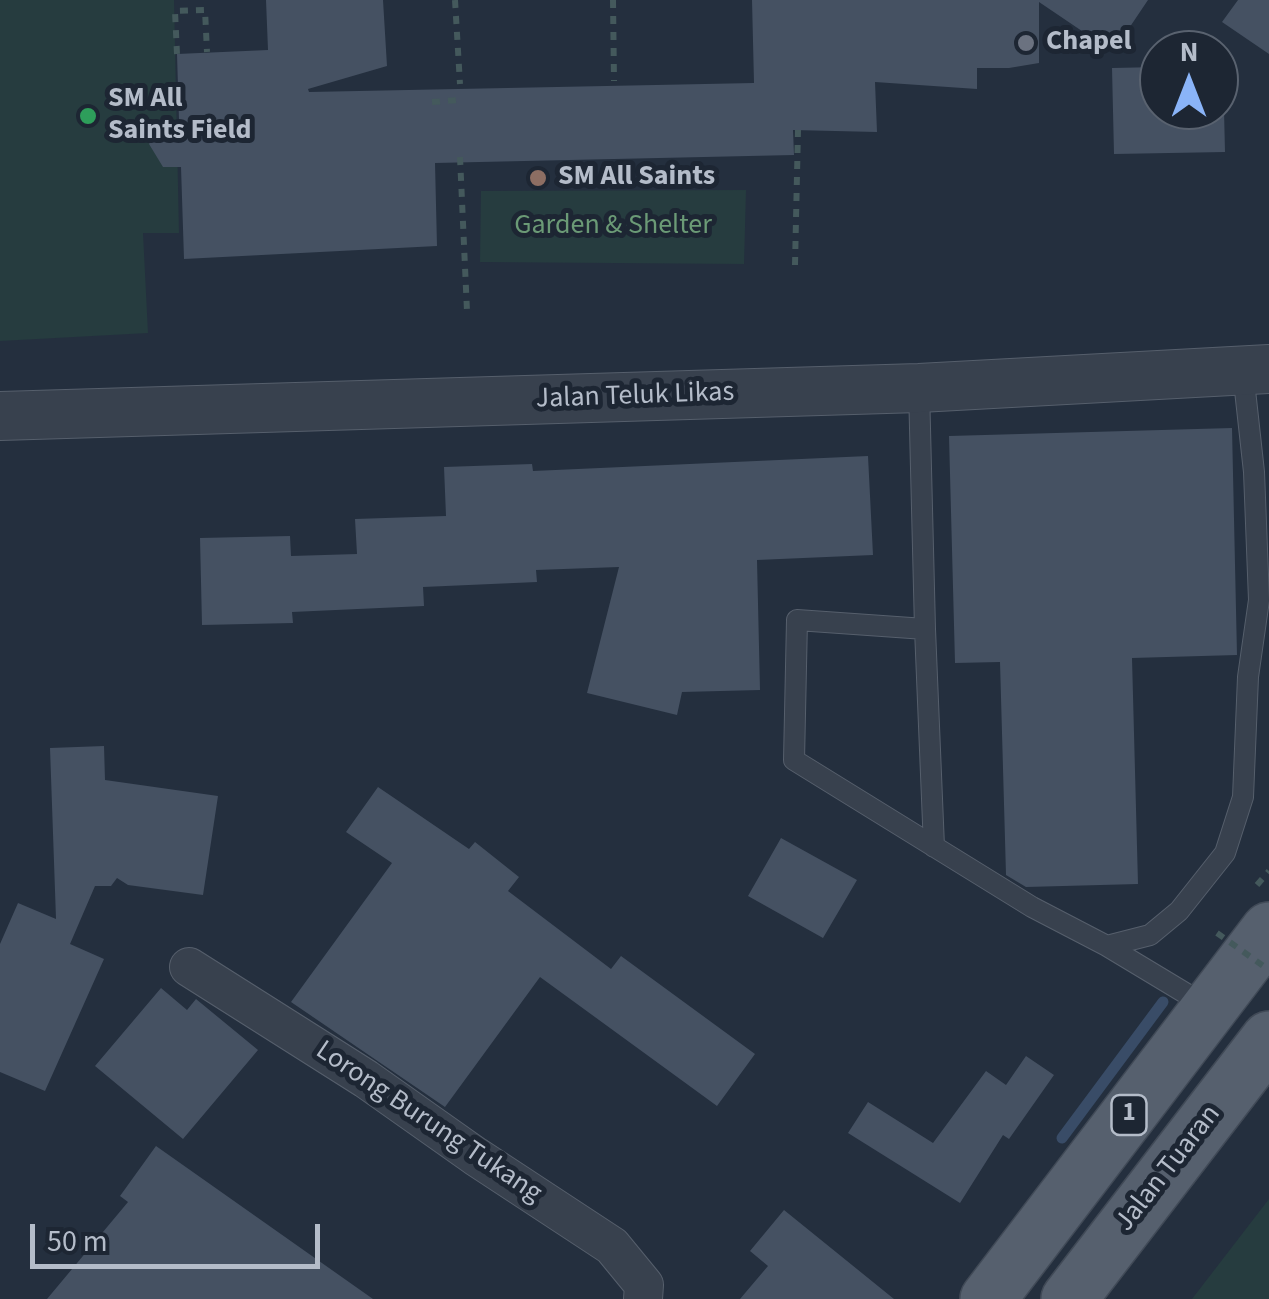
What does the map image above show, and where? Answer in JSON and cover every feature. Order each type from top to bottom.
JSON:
[{"type":"main road","name":"1","points":[[1003,1279],[1210,1008],[1243,932]]},
{"type":"main road","name":"Jalan Tuaran","points":[[1068,1299],[1269,1039]]},
{"type":"main road","points":[[1003,1279],[1068,1299]]},
{"type":"street","name":"Jalan Teluk Likas","points":[[0,416],[920,388],[1256,371]]},
{"type":"street","name":"Lorong Burung Tukang","points":[[189,966],[366,1078],[612,1246],[644,1286],[643,1299]]},
{"type":"lane","points":[[1106,946],[1150,934],[1179,911],[1224,853],[1242,797],[1248,677],[1259,600],[1254,472],[1256,371]]},
{"type":"lane","points":[[920,388],[924,629],[934,847]]},
{"type":"lane","points":[[924,629],[797,620],[794,760],[1032,907],[1210,1008]]},
{"type":"path","points":[[455,0],[460,84]]},
{"type":"path","points":[[613,0],[614,80]]},
{"type":"path","points":[[176,54],[175,11],[206,10],[207,52]]},
{"type":"path","points":[[432,102],[460,100]]},
{"type":"path","points":[[795,265],[798,130]]},
{"type":"path","points":[[460,157],[467,311]]},
{"type":"path","points":[[1243,932],[1269,970]]},
{"type":"green space","name":"SM All Saints Field","points":[[0,0],[174,0],[179,233],[143,233],[148,333],[0,341]]},
{"type":"green space","name":"Garden & Shelter","points":[[746,190],[744,264],[480,262],[481,191]]},
{"type":"green space","points":[[1269,1199],[1269,1299],[1192,1299]]},
{"type":"building","points":[[266,0],[383,0],[387,66],[308,89],[309,92],[754,83],[752,0],[1148,0],[1113,52],[1039,2],[1039,63],[977,68],[977,89],[875,82],[877,132],[793,130],[794,155],[435,163],[437,246],[184,259],[181,167],[163,167],[149,144],[163,120],[179,120],[177,54],[268,50]]},
{"type":"building","points":[[1238,0],[1269,0],[1269,54],[1239,30],[1222,22]]},
{"type":"building","name":"Chapel","points":[[1139,67],[1139,130],[1224,130],[1225,152],[1114,154],[1112,68]]},
{"type":"building","points":[[1232,428],[1237,655],[1132,658],[1138,884],[1026,887],[1006,875],[1000,662],[955,663],[949,436]]},
{"type":"building","points":[[868,456],[873,555],[757,560],[760,690],[682,692],[677,715],[587,693],[619,567],[536,570],[537,582],[423,587],[424,606],[292,612],[293,623],[202,625],[200,538],[290,536],[291,556],[357,554],[355,519],[446,516],[444,467],[532,464],[533,471]]},
{"type":"building","points":[[104,746],[105,780],[218,796],[203,895],[128,885],[117,878],[111,886],[95,886],[70,944],[104,959],[45,1091],[0,1072],[0,944],[18,903],[56,919],[50,748]]},
{"type":"building","points":[[378,787],[469,849],[475,842],[519,877],[508,891],[611,969],[621,956],[755,1054],[717,1106],[540,977],[445,1107],[291,1002],[392,863],[346,832]]},
{"type":"building","points":[[781,838],[857,880],[823,938],[748,896]]},
{"type":"building","points":[[161,988],[187,1010],[196,999],[258,1050],[183,1139],[95,1066]]},
{"type":"building","points":[[1026,1056],[1054,1075],[1009,1139],[1003,1135],[960,1203],[848,1133],[868,1102],[933,1143],[986,1071],[1006,1085]]},
{"type":"building","points":[[156,1146],[373,1299],[47,1299],[128,1202],[120,1196]]},
{"type":"building","points":[[784,1210],[894,1299],[740,1299],[768,1266],[750,1251]]},
{"type":"waterway","points":[[1062,1138],[1163,1002]]},
{"type":"place","name":"Chapel","points":[[1026,43]]},
{"type":"place","name":"SM All Saints Field","points":[[88,116]]},
{"type":"place","name":"SM All Saints","points":[[538,178]]}]
